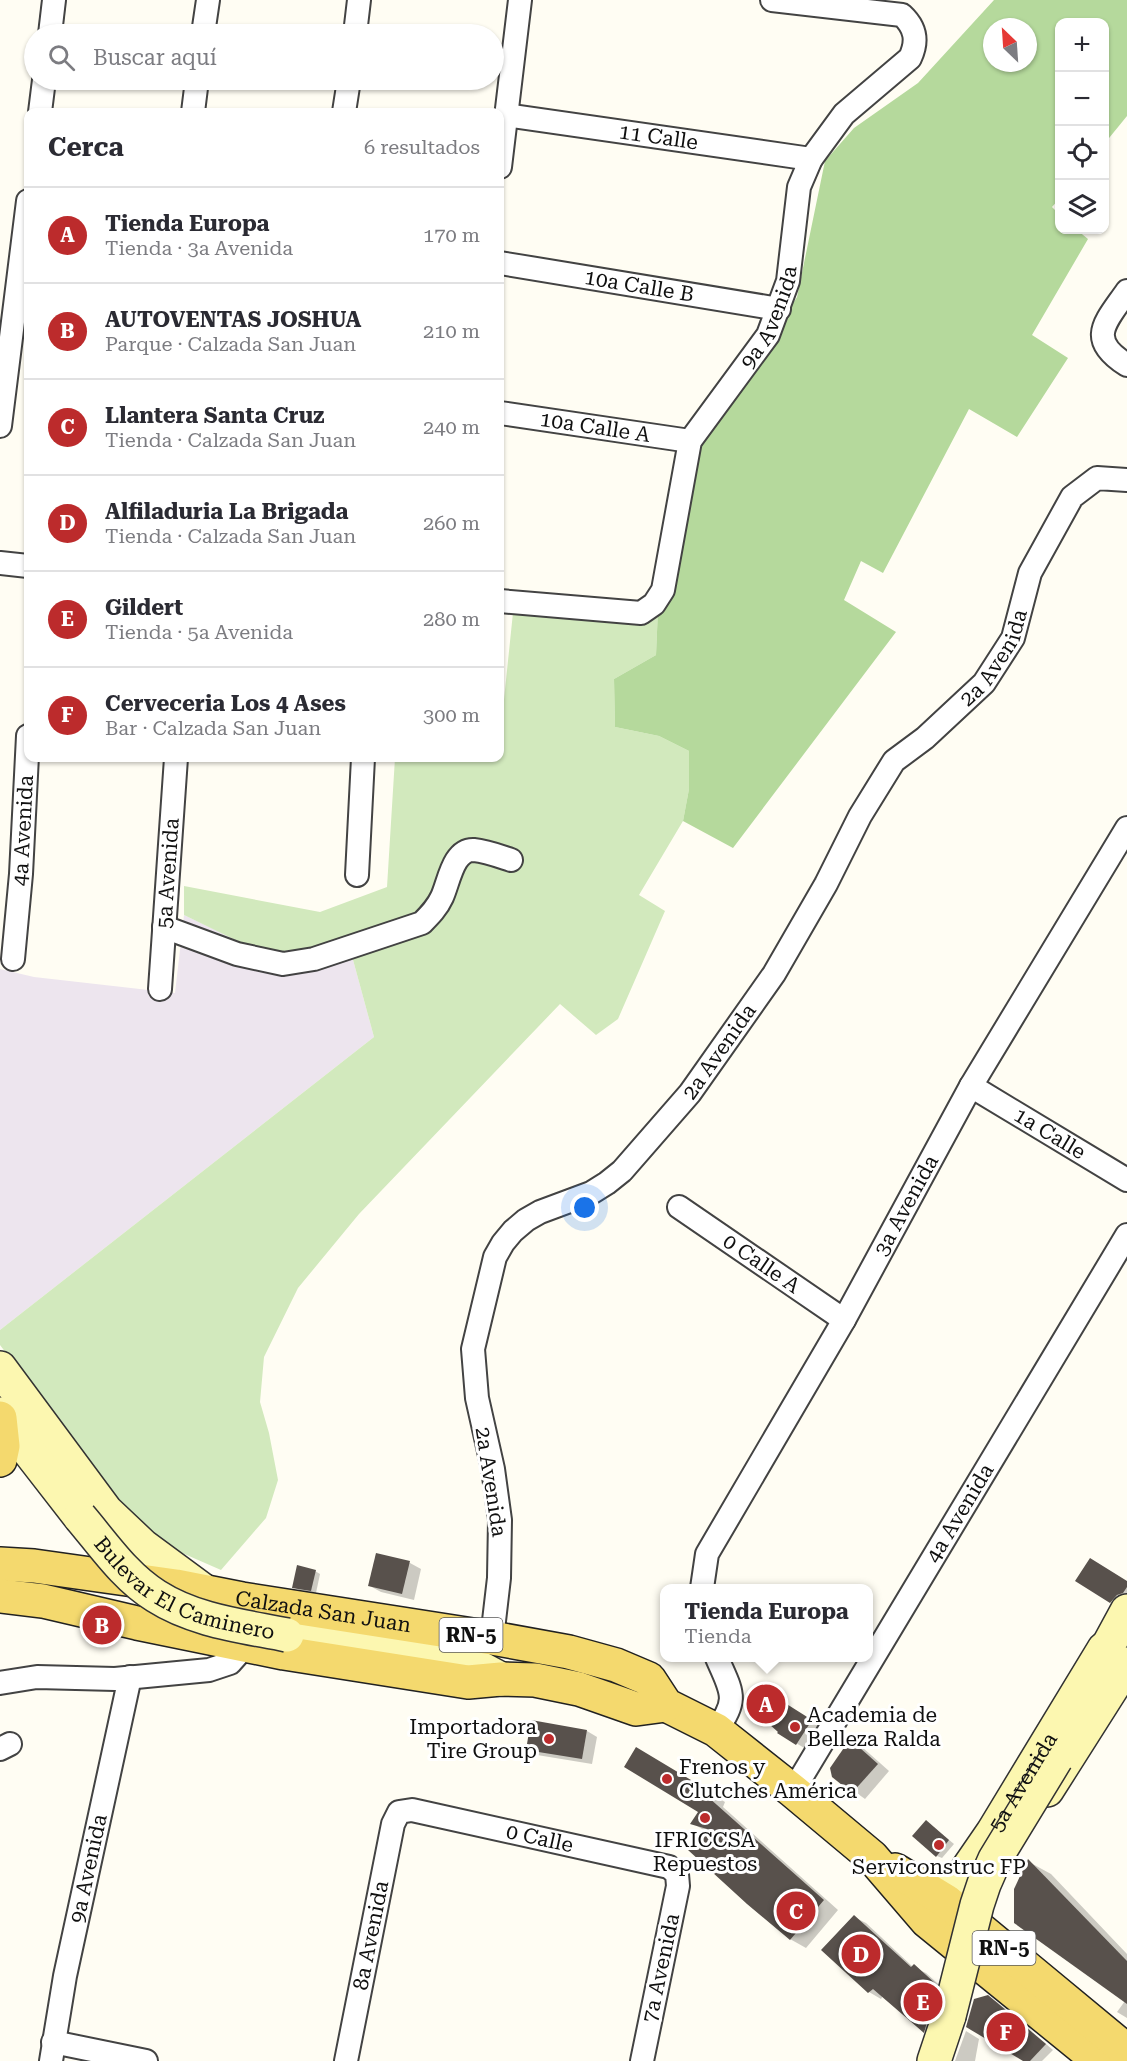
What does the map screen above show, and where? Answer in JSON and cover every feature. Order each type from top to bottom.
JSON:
[{"type":"main road","name":"Bulevar El Caminero","points":[[0,1368],[106,1510],[143,1546],[204,1591]]},
{"type":"main road","name":"Bulevar El Caminero","points":[[0,1416],[80,1517],[129,1574],[155,1596],[215,1620],[288,1635],[423,1654],[473,1664],[501,1679]]},
{"type":"main road","points":[[0,1416],[3,1446],[0,1460]]},
{"type":"main road","name":"Calzada San Juan","points":[[0,1564],[34,1566],[204,1591],[569,1652],[616,1665],[649,1679],[666,1705]]},
{"type":"main road","name":"RN-5","points":[[0,1596],[42,1600],[238,1644],[468,1682],[501,1679],[535,1680],[579,1689],[636,1709],[666,1705],[716,1730],[793,1791],[872,1857],[927,1921],[1099,2061]]},
{"type":"main road","points":[[238,1644],[250,1600]]},
{"type":"main road","name":"5a Avenida","points":[[934,2061],[949,2016],[977,1905],[995,1859],[1060,1753],[1086,1724],[1119,1659],[1127,1611]]},
{"type":"main road","name":"5a Avenida","points":[[925,1887],[944,1889],[960,1880],[1119,1659]]},
{"type":"main road","name":"5a Avenida","points":[[988,1935],[985,1919],[993,1882],[1010,1847],[1119,1659]]},
{"type":"main road","name":"RN-5","points":[[872,1857],[946,1901],[1127,2051]]},
{"type":"street","points":[[51,24],[54,0]]},
{"type":"street","points":[[204,24],[208,0]]},
{"type":"street","points":[[356,24],[359,0]]},
{"type":"street","points":[[504,132],[520,0]]},
{"type":"street","name":"9a Avenida","points":[[504,601],[641,613],[654,604],[663,590],[690,441],[768,335],[788,281],[799,187],[811,159],[844,114],[910,58],[915,47],[915,35],[910,23],[902,15],[772,0]]},
{"type":"street","points":[[40,108],[43,90]]},
{"type":"street","points":[[194,108],[196,90]]},
{"type":"street","points":[[345,108],[347,90]]},
{"type":"street","name":"11 Calle","points":[[506,115],[811,159]]},
{"type":"street","points":[[0,426],[24,233]]},
{"type":"street","name":"10a Calle B","points":[[504,264],[779,309]]},
{"type":"street","points":[[1127,291],[1102,330],[1106,349],[1127,365]]},
{"type":"street","name":"10a Calle A","points":[[504,414],[690,441]]},
{"type":"street","name":"2a Avenida","points":[[492,1638],[500,1578],[500,1520],[493,1469],[477,1398],[473,1349],[495,1257],[503,1243],[526,1220],[540,1212],[591,1193],[608,1183],[690,1093],[774,974],[826,884],[860,816],[894,761],[925,738],[984,683],[1013,638],[1030,573],[1072,497],[1097,478],[1127,480]]},
{"type":"street","points":[[0,563],[24,566]]},
{"type":"street","name":"4a Avenida","points":[[13,959],[11,873],[25,762]]},
{"type":"street","name":"5a Avenida","points":[[160,989],[176,762]]},
{"type":"street","points":[[357,875],[363,762]]},
{"type":"street","name":"3a Avenida","points":[[703,1584],[707,1554],[844,1320],[970,1086],[1127,828]]},
{"type":"street","points":[[164,927],[209,945],[259,960],[283,964],[314,959],[422,923],[434,911],[456,860],[467,850],[511,860]]},
{"type":"street","name":"1a Calle","points":[[970,1086],[1127,1180]]},
{"type":"street","name":"0 Calle A","points":[[679,1206],[844,1320]]},
{"type":"street","name":"4a Avenida","points":[[873,1658],[1127,1235]]},
{"type":"street","points":[[0,1683],[37,1677],[115,1679],[218,1668],[230,1663],[238,1644]]},
{"type":"street","points":[[716,1730],[731,1708],[732,1697],[719,1662]]},
{"type":"street","name":"4a Avenida","points":[[793,1791],[870,1662]]},
{"type":"street","name":"9a Avenida","points":[[52,2052],[68,1965],[130,1677]]},
{"type":"street","name":"0 Calle","points":[[399,1812],[412,1810],[634,1859],[669,1867],[677,1874]]},
{"type":"street","name":"8a Avenida","points":[[346,2061],[393,1824],[399,1812]]},
{"type":"street","name":"7a Avenida","points":[[642,2061],[678,1886],[677,1874]]},
{"type":"street","points":[[52,2052],[146,2061]]},
{"type":"shaded area","points":[[184,915],[262,952],[349,945],[374,1037],[0,1330],[0,969],[34,977],[175,993]]},
{"type":"green space","points":[[994,0],[1127,0],[1127,116],[1109,138],[1109,18],[1055,18],[1055,204],[1052,207],[1055,210],[1055,234],[1082,234],[1088,239],[1032,335],[1068,358],[1017,437],[969,409],[883,573],[861,561],[844,600],[896,632],[733,848],[683,821],[689,789],[689,751],[659,736],[615,727],[614,679],[656,655],[658,609],[701,447],[797,297],[825,161],[854,128],[918,83]]},
{"type":"green space","points":[[514,603],[658,609],[656,655],[614,679],[615,727],[659,736],[689,751],[689,789],[683,821],[639,895],[665,911],[618,1019],[596,1035],[560,1004],[359,1214],[298,1288],[264,1357],[260,1402],[278,1480],[266,1518],[221,1570],[173,1549],[131,1518],[0,1345],[0,1330],[374,1037],[349,945],[262,953],[184,915],[184,886],[320,912],[387,887],[395,762],[504,762],[504,699]]},
{"type":"building","points":[[376,1553],[410,1561],[402,1594],[368,1586]]},
{"type":"building","points":[[1090,1558],[1127,1581],[1127,1587],[1123,1593],[1117,1595],[1110,1603],[1075,1581]]},
{"type":"building","points":[[297,1565],[316,1570],[311,1591],[292,1588]]},
{"type":"building","points":[[769,1689],[785,1703],[812,1720],[796,1745],[777,1733],[751,1708]]},
{"type":"building","name":"Importadora Tire Group","points":[[531,1720],[587,1730],[582,1759],[526,1750]]},
{"type":"building","points":[[850,1739],[878,1764],[852,1793],[832,1777],[830,1768]]},
{"type":"building","points":[[636,1747],[711,1792],[708,1797],[824,1900],[790,1940],[688,1850],[707,1829],[690,1824],[698,1812],[624,1767]]},
{"type":"building","points":[[926,1820],[949,1840],[936,1857],[912,1836]]},
{"type":"building","points":[[1028,1859],[1127,1961],[1127,2004],[1014,1923],[1014,1889]]},
{"type":"building","points":[[854,1915],[911,1967],[914,1964],[937,1985],[924,2033],[873,1989],[868,1993],[821,1950]]},
{"type":"building","points":[[988,1995],[1046,2044],[1030,2061],[1023,2061],[966,2027],[974,1999]]},
{"type":"place","name":"AUTOVENTAS JOSHUA","points":[[102,1625]]},
{"type":"place","name":"Tienda Europa","points":[[766,1704]]},
{"type":"place","name":"Academia de Belleza Ralda","points":[[795,1727]]},
{"type":"place","name":"Importadora Tire Group","points":[[549,1739]]},
{"type":"place","name":"Frenos y Clutches América","points":[[667,1779]]},
{"type":"place","name":"IFRICCSA Repuestos","points":[[705,1818]]},
{"type":"place","name":"Serviconstruc FP","points":[[939,1845]]},
{"type":"place","name":"Llantera Santa Cruz","points":[[796,1911]]},
{"type":"place","name":"Alfiladuria La Brigada","points":[[861,1954]]},
{"type":"place","name":"Gildert","points":[[923,2002]]},
{"type":"place","name":"Cerveceria Los 4 Ases","points":[[1006,2032]]}]
